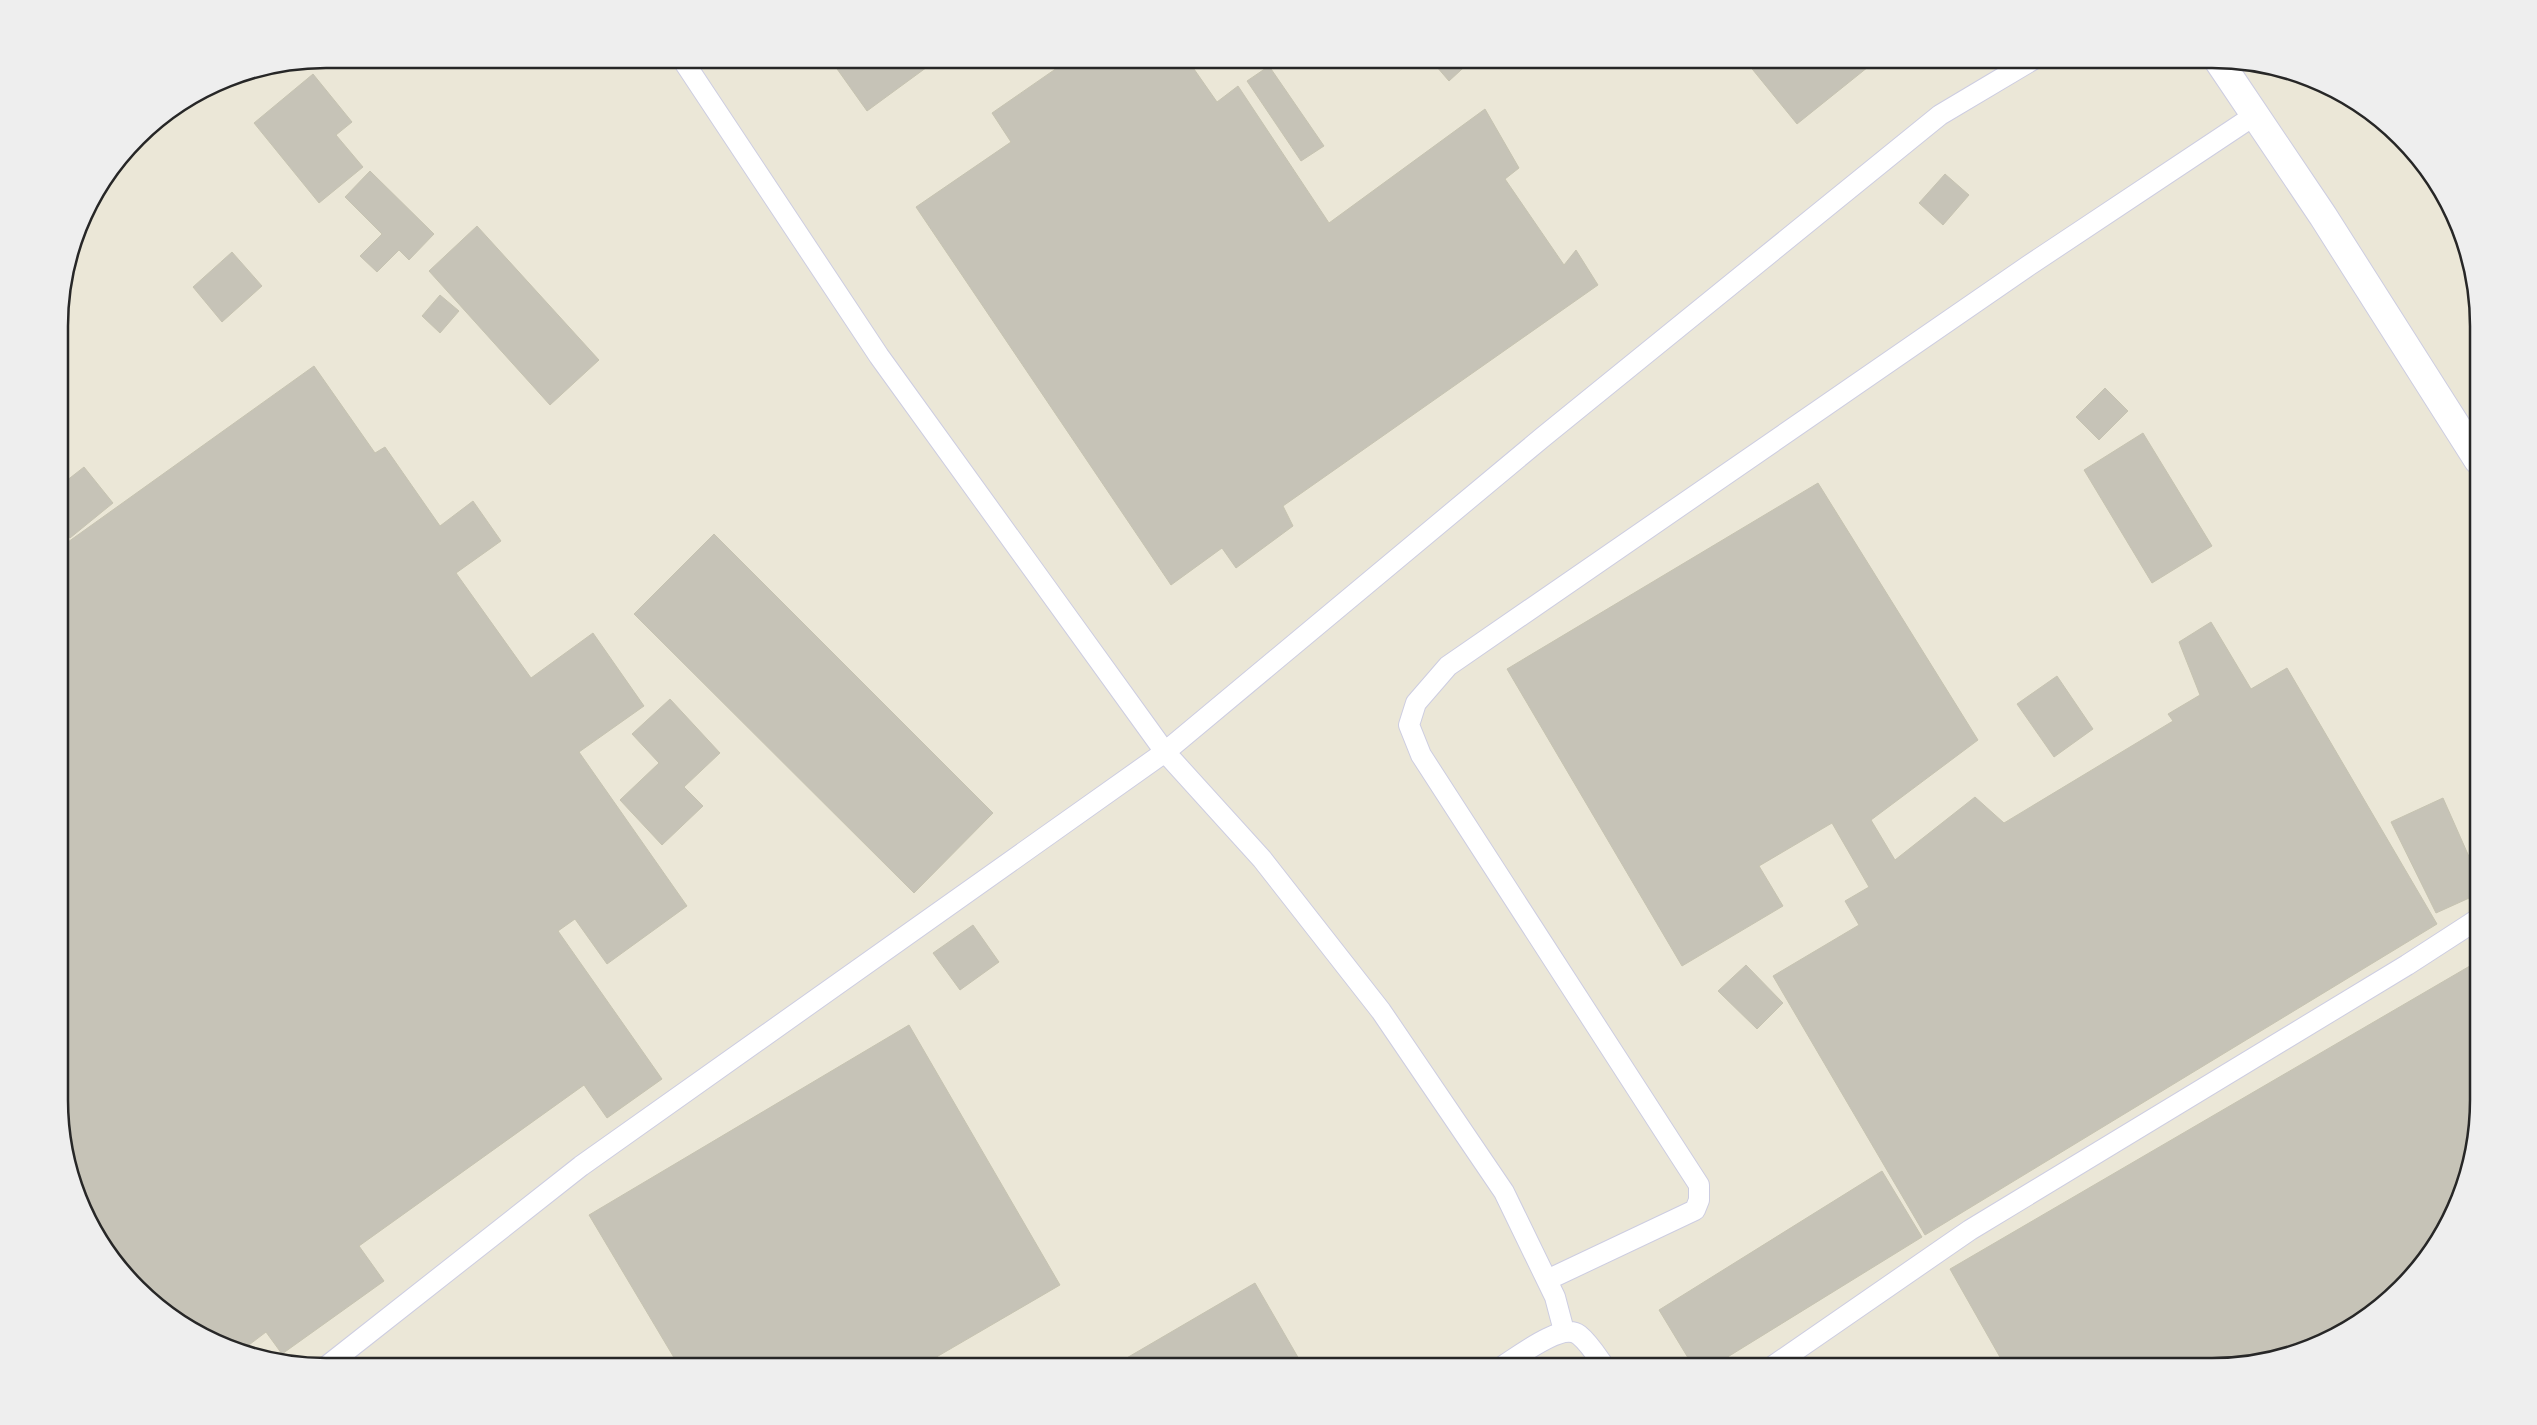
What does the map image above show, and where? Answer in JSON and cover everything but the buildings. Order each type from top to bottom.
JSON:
[{"type":"street","points":[[2223,68],[2323,216],[2470,447]]},
{"type":"lane","points":[[687,67],[880,356],[1165,752],[1262,859],[1381,1011],[1504,1192],[1555,1298],[1564,1331]]},
{"type":"lane","points":[[336,1358],[581,1166],[1165,752],[1543,438],[1940,114],[2020,67]]},
{"type":"lane","points":[[1547,1280],[1695,1210],[1699,1200],[1699,1185],[1421,755],[1409,725],[1416,703],[1448,666],[2028,266],[2255,115]]},
{"type":"lane","points":[[1785,1358],[1970,1230],[2407,965],[2470,924]]},
{"type":"lane","points":[[1516,1358],[1564,1331],[1578,1334],[1598,1358]]}]
